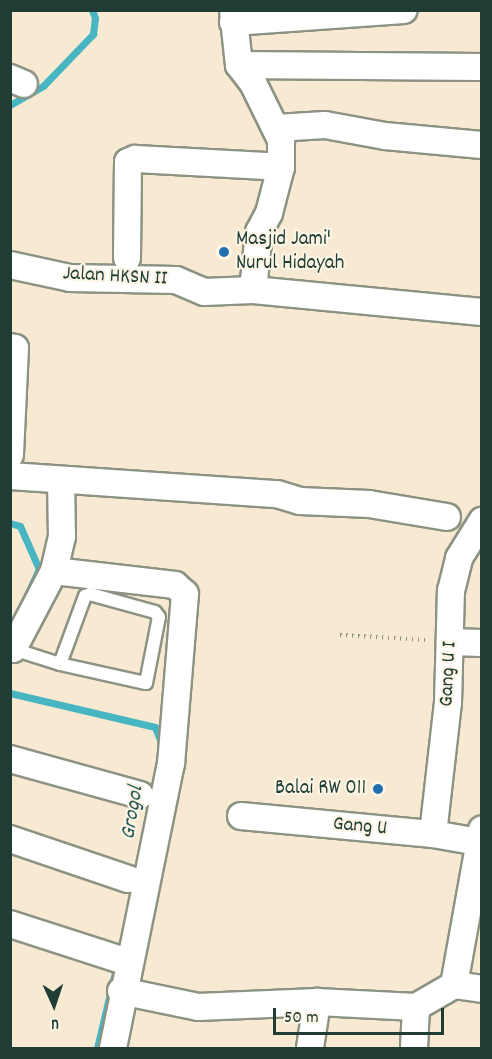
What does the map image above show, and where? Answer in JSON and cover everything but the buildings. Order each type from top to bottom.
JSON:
[{"type":"street","points":[[253,290],[259,232],[269,213],[281,167],[281,140],[239,65],[233,16],[404,10]]},
{"type":"street","points":[[239,65],[482,67]]},
{"type":"street","points":[[276,128],[325,125],[385,136],[482,145]]},
{"type":"street","points":[[127,258],[128,162],[135,159],[281,167]]},
{"type":"street","name":"Jalan HKSN II","points":[[10,265],[70,278],[176,280],[204,292],[253,290],[482,312]]},
{"type":"street","points":[[10,347],[15,348],[10,455]]},
{"type":"street","points":[[10,476],[278,495],[300,501],[369,504],[447,517]]},
{"type":"street","points":[[12,648],[54,571],[62,537],[61,480]]},
{"type":"street","name":"Gang U I","points":[[434,834],[448,703],[453,574],[482,521]]},
{"type":"street","points":[[54,571],[175,585],[185,594],[172,754],[121,959],[122,991],[113,1048]]},
{"type":"street","points":[[451,642],[482,643]]},
{"type":"street","points":[[10,759],[140,795]]},
{"type":"street","name":"Gang U","points":[[241,816],[434,834],[480,836]]},
{"type":"street","points":[[454,985],[480,836]]},
{"type":"street","points":[[10,839],[129,879]]},
{"type":"street","points":[[10,924],[121,959]]},
{"type":"street","points":[[122,991],[198,1007],[317,1002],[416,1007],[454,985],[482,989]]},
{"type":"street","points":[[310,1048],[317,1002]]},
{"type":"street","points":[[414,1048],[416,1007]]},
{"type":"lane","points":[[12,648],[60,664],[146,682],[159,617],[155,612],[90,594],[85,596],[60,664]]},
{"type":"path","points":[[340,635],[451,642]]},
{"type":"waterway","name":"Grogol","points":[[10,105],[44,85],[93,34],[95,18],[92,10]]},
{"type":"waterway","name":"Grogol","points":[[10,523],[20,526],[39,569],[25,599]]},
{"type":"waterway","name":"Grogol","points":[[10,693],[155,727],[162,745]]},
{"type":"waterway","name":"Grogol","points":[[97,1048],[117,964]]},
{"type":"place","name":"Masjid Jami' Nurul Hidayah","points":[[224,252]]},
{"type":"place","name":"Balai RW 011","points":[[378,789]]}]
